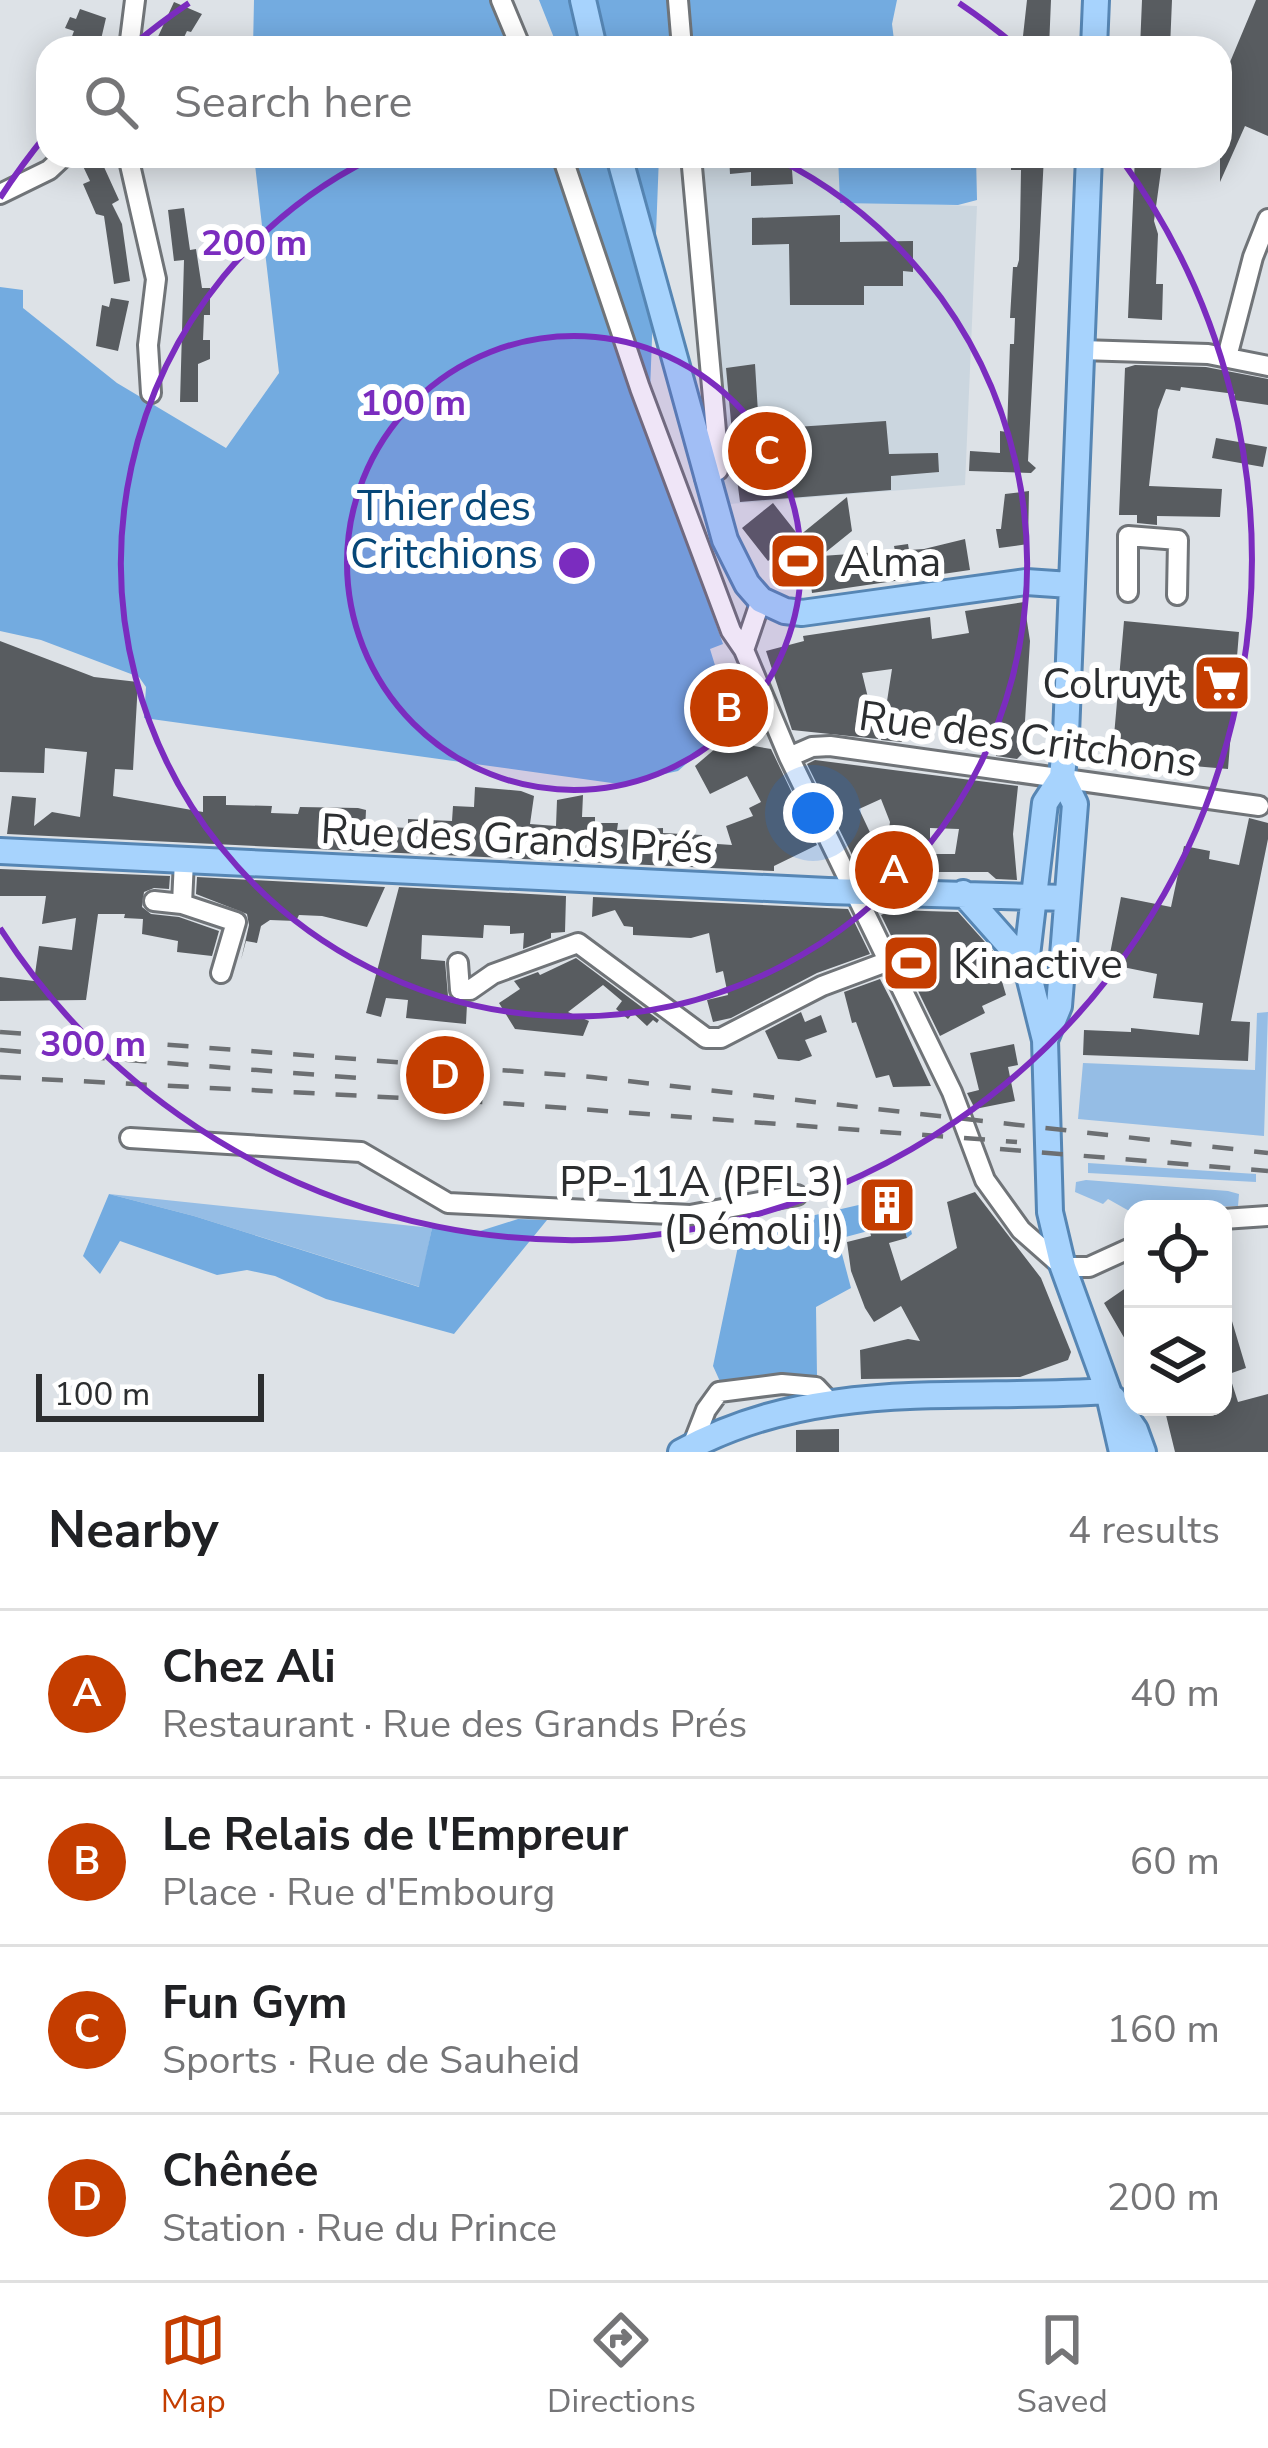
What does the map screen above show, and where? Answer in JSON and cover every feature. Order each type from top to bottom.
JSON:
[{"type":"main road","points":[[584,0],[592,36]]},
{"type":"main road","points":[[1094,36],[1096,0]]},
{"type":"main road","points":[[622,168],[722,532],[747,584],[761,600],[802,613],[1043,580],[1070,585]]},
{"type":"main road","points":[[1089,168],[1069,694],[1062,777],[1046,802],[1026,964],[1045,1040],[1047,1184],[1063,1267],[1108,1391],[1122,1452]]},
{"type":"main road","points":[[1045,1040],[1059,1006],[1075,804],[1062,777]]},
{"type":"main road","name":"Rue des Grands Prés","points":[[0,851],[1066,898]]},
{"type":"main road","points":[[963,892],[1026,964]]},
{"type":"main road","points":[[686,1449],[755,1417],[829,1401],[874,1395],[997,1397],[1108,1391]]},
{"type":"main road","points":[[1108,1391],[1136,1430],[1143,1452]]},
{"type":"street","points":[[130,36],[135,0]]},
{"type":"street","points":[[501,0],[516,36]]},
{"type":"street","points":[[678,0],[681,36]]},
{"type":"street","points":[[0,194],[51,168]]},
{"type":"street","points":[[131,168],[156,279],[148,345],[151,393]]},
{"type":"street","points":[[566,168],[731,632],[744,650],[789,757],[952,1092],[985,1180],[1022,1230],[1063,1267],[1089,1267],[1124,1251]]},
{"type":"street","points":[[692,168],[719,464],[705,478]]},
{"type":"street","points":[[1227,357],[1268,219]]},
{"type":"street","points":[[1081,350],[1227,357],[1268,366]]},
{"type":"street","points":[[1128,592],[1128,536],[1178,540],[1177,595]]},
{"type":"street","points":[[744,650],[761,600]]},
{"type":"street","name":"Rue des Critchons","points":[[789,757],[812,747],[830,746],[1259,806]]},
{"type":"street","points":[[182,904],[184,860]]},
{"type":"street","points":[[154,901],[182,904],[236,922],[221,973]]},
{"type":"street","points":[[458,963],[460,990],[470,989],[493,974],[578,943],[706,1038],[721,1038],[822,986],[889,961]]},
{"type":"street","points":[[130,1138],[361,1152],[448,1202],[690,1215],[796,1195]]},
{"type":"street","points":[[1232,1218],[1268,1216]]},
{"type":"street","points":[[686,1449],[718,1392],[782,1384],[816,1387],[829,1401]]},
{"type":"shaded area","points":[[683,168],[877,168],[880,203],[977,206],[965,485],[717,505]]},
{"type":"shaded area","points":[[1268,1012],[1264,1136],[1078,1119],[1083,1063],[1255,1070],[1257,1013]]},
{"type":"shaded area","points":[[1088,1163],[1256,1174],[1256,1182],[1088,1173]]},
{"type":"shaded area","points":[[1076,1182],[1228,1191],[1239,1194],[1238,1206],[1232,1206],[1232,1200],[1124,1200],[1124,1208],[1108,1199],[1103,1204],[1075,1192]]},
{"type":"shaded area","points":[[109,1194],[432,1228],[420,1287]]},
{"type":"green space","points":[[254,0],[495,0],[508,36],[253,36]]},
{"type":"green space","points":[[539,0],[897,0],[894,36],[553,36]]},
{"type":"green space","name":"Thier des Critchions","points":[[255,168],[659,168],[650,391],[659,464],[723,644],[710,649],[718,675],[697,683],[712,731],[710,743],[678,771],[619,784],[144,718],[146,687],[139,677],[41,640],[0,631],[0,287],[23,290],[23,308],[117,383],[226,448],[279,373]]},
{"type":"green space","points":[[839,168],[976,168],[977,200],[958,205],[840,203]]},
{"type":"green space","points":[[109,1194],[419,1287],[432,1228],[480,1231],[518,1219],[547,1220],[454,1334],[326,1299],[275,1276],[247,1270],[217,1275],[120,1241],[100,1274],[83,1256]]},
{"type":"green space","points":[[902,1195],[912,1234],[907,1238],[902,1222],[838,1239],[851,1288],[816,1307],[817,1376],[772,1376],[723,1388],[713,1366],[741,1232]]},
{"type":"building","points":[[1027,0],[1051,0],[1050,36],[1023,36]]},
{"type":"building","points":[[1142,0],[1172,0],[1170,36],[1140,36]]},
{"type":"building","points":[[1256,0],[1268,0],[1268,136],[1245,126],[1232,155],[1232,57]]},
{"type":"building","points":[[174,2],[202,14],[185,36],[158,36]]},
{"type":"building","points":[[80,9],[106,18],[102,36],[72,36],[74,31],[65,28],[70,17],[76,19]]},
{"type":"building","points":[[84,168],[104,168],[119,200],[112,204],[122,224],[130,281],[114,284],[104,216],[96,214],[83,184],[90,181]]},
{"type":"building","points":[[730,168],[792,168],[793,184],[751,186],[751,172],[730,174]]},
{"type":"building","points":[[1043,168],[1028,461],[1036,468],[1031,473],[969,471],[970,451],[1000,453],[1000,431],[1007,432],[1021,170],[1011,170]]},
{"type":"building","points":[[1134,168],[1161,168],[1154,221],[1156,284],[1163,284],[1162,320],[1128,318]]},
{"type":"building","points":[[184,208],[202,288],[210,288],[210,315],[204,315],[203,340],[210,340],[210,359],[198,364],[198,402],[180,402],[184,260],[174,261],[168,210]]},
{"type":"building","points":[[840,215],[840,242],[913,241],[913,272],[903,271],[903,286],[864,286],[864,305],[790,305],[789,244],[752,245],[752,218]]},
{"type":"building","points":[[111,298],[129,301],[118,351],[96,346],[102,305],[109,307]]},
{"type":"building","points":[[755,364],[759,429],[732,432],[726,368]]},
{"type":"building","points":[[1206,367],[1268,379],[1268,405],[1234,400],[1235,394],[1181,387],[1180,391],[1166,389],[1158,410],[1149,486],[1222,489],[1220,517],[1157,516],[1157,525],[1137,523],[1137,515],[1119,515],[1125,368]]},
{"type":"building","points":[[886,421],[889,454],[938,453],[939,472],[891,476],[891,490],[740,502],[737,479],[754,478],[751,430]]},
{"type":"building","points":[[1216,438],[1267,447],[1263,467],[1212,458]]},
{"type":"building","points":[[1029,491],[1028,544],[999,548],[996,529],[1001,529],[1005,494]]},
{"type":"building","points":[[847,497],[852,531],[821,556],[895,551],[894,546],[908,544],[909,550],[924,549],[965,539],[970,570],[812,593],[809,570],[801,571],[782,550],[768,561],[742,528],[773,503],[799,536]]},
{"type":"building","points":[[1024,602],[1030,641],[1023,753],[1017,759],[996,756],[997,748],[990,747],[992,733],[904,721],[902,742],[881,740],[892,669],[862,673],[878,739],[792,730],[766,651],[804,641],[803,636],[930,617],[932,639],[969,633],[965,611]]},
{"type":"building","points":[[1124,621],[1239,632],[1228,769],[1112,759]]},
{"type":"building","points":[[0,641],[94,677],[138,682],[133,770],[115,769],[113,796],[203,812],[203,796],[226,796],[226,805],[272,806],[271,813],[298,814],[300,807],[358,808],[366,810],[365,832],[389,833],[389,827],[408,828],[408,819],[452,821],[453,806],[474,807],[475,787],[534,796],[530,824],[556,826],[557,800],[583,795],[582,817],[595,817],[595,823],[618,823],[617,830],[663,828],[663,833],[702,835],[703,843],[732,845],[726,826],[753,816],[749,808],[761,802],[747,776],[710,794],[695,766],[723,742],[706,701],[723,696],[719,670],[733,666],[751,715],[756,713],[762,727],[757,726],[754,746],[771,749],[817,845],[774,866],[774,871],[7,834],[12,796],[36,798],[34,826],[52,812],[80,817],[87,752],[45,748],[44,773],[0,772]]},
{"type":"building","points":[[815,760],[1018,786],[1013,834],[1017,880],[996,879],[988,872],[888,872],[889,858],[884,860],[890,822],[881,799],[859,809],[883,860],[860,871],[807,764]],"holes":[[[930,828],[959,829],[955,854],[930,854]]]},
{"type":"building","points":[[1249,818],[1268,823],[1268,839],[1231,1021],[1250,1022],[1248,1061],[1083,1055],[1084,1030],[1131,1032],[1131,1028],[1199,1035],[1203,1003],[1153,998],[1157,974],[1108,964],[1121,897],[1171,907],[1184,846],[1210,851],[1209,859],[1239,865]]},
{"type":"building","points":[[0,869],[170,876],[169,889],[144,892],[142,907],[151,914],[179,917],[219,931],[212,956],[177,952],[178,941],[142,934],[143,919],[98,914],[86,1000],[0,1001],[0,977],[34,981],[39,946],[72,950],[76,918],[42,924],[46,896],[0,896]]},
{"type":"building","points":[[197,877],[385,887],[367,927],[322,916],[270,920],[261,926],[257,943],[246,941],[241,960],[247,914],[196,894]]},
{"type":"building","points":[[399,887],[566,896],[565,932],[551,933],[551,938],[523,949],[524,933],[510,934],[510,926],[484,925],[483,938],[422,935],[421,959],[445,961],[450,1002],[467,1004],[466,1024],[406,1018],[408,1000],[386,998],[381,1017],[366,1013]]},
{"type":"building","points":[[593,897],[848,909],[870,954],[817,973],[731,1018],[713,1022],[707,1000],[728,995],[723,971],[716,973],[709,933],[691,938],[633,935],[633,927],[624,926],[615,910],[592,917]]},
{"type":"building","points":[[892,910],[958,912],[993,951],[1006,995],[982,1006],[985,1013],[940,1036],[881,915]]},
{"type":"building","points":[[576,958],[657,1023],[653,1020],[647,1026],[633,1013],[628,1019],[616,1009],[622,1001],[603,985],[568,1012],[589,1021],[583,1036],[515,1029],[499,1003],[520,989],[514,981]]},
{"type":"building","points":[[880,979],[931,1086],[893,1087],[889,1075],[876,1078],[844,992]]},
{"type":"building","points":[[801,1012],[805,1022],[821,1015],[827,1032],[805,1040],[812,1056],[799,1061],[778,1059],[765,1031]]},
{"type":"building","points":[[1014,1044],[1018,1065],[1008,1067],[1015,1101],[975,1109],[967,1093],[979,1090],[970,1053]]},
{"type":"building","points":[[975,1192],[1041,1278],[1071,1352],[1068,1360],[1020,1377],[861,1379],[860,1350],[908,1339],[920,1341],[901,1306],[874,1322],[865,1308],[851,1271],[847,1242],[871,1236],[864,1205],[895,1198],[907,1238],[889,1243],[901,1281],[957,1248],[947,1202]]},
{"type":"building","points":[[1124,1289],[1124,1337],[1104,1303]]},
{"type":"building","points":[[1232,1321],[1246,1368],[1232,1373]]},
{"type":"building","points":[[1232,1383],[1238,1402],[1268,1394],[1268,1452],[1175,1452],[1166,1416],[1232,1416]]},
{"type":"building","points":[[839,1429],[839,1452],[796,1452],[796,1430]]},
{"type":"railway","points":[[0,1032],[592,1077],[1268,1153]]},
{"type":"railway","points":[[0,1050],[371,1079]]},
{"type":"railway","points":[[0,1077],[500,1103],[1017,1142]]},
{"type":"railway","points":[[1000,1149],[1268,1171]]},
{"type":"place","name":"Fun Gym","points":[[767,451]]},
{"type":"place","name":"Alma","points":[[798,561]]},
{"type":"place","name":"Colruyt","points":[[1222,683]]},
{"type":"place","name":"Le Relais de l'Empreur","points":[[729,708]]},
{"type":"place","name":"Chez Ali","points":[[894,870]]},
{"type":"place","name":"Kinactive","points":[[911,963]]},
{"type":"place","name":"Chênée","points":[[445,1075]]},
{"type":"place","name":"PP-11A (PFL3) (Démoli !)","points":[[887,1205]]}]
